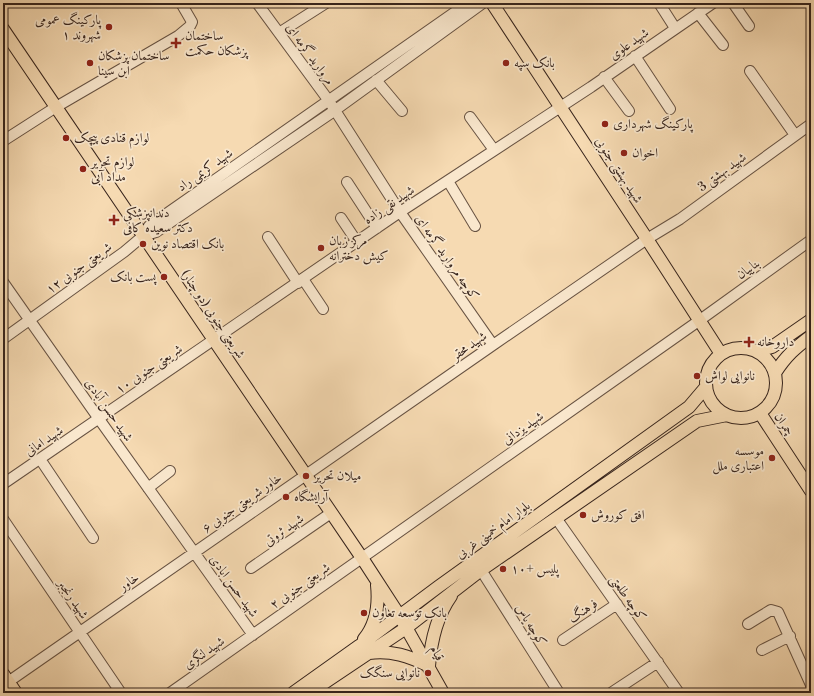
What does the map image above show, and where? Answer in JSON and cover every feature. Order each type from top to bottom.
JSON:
[{"type":"main road","name":"شهید بهشتی جنوبی","points":[[492,3],[721,354]]},
{"type":"main road","name":"شریعتی جنوبی (دو چنار)","points":[[3,29],[306,475],[399,615]]},
{"type":"main road","points":[[757,351],[772,347],[811,320]]},
{"type":"main road","points":[[775,373],[792,350],[811,336]]},
{"type":"main road","points":[[748,348],[757,351],[771,364],[775,373],[776,384],[774,396],[768,406],[760,413],[749,417],[738,418],[727,416],[719,411],[708,396],[706,377],[709,368],[714,360],[721,354],[730,350],[748,348]]},
{"type":"main road","name":"بلوار امام خمینی غربی","points":[[309,693],[363,650],[399,615],[689,408],[706,387]]},
{"type":"main road","name":"چمران","points":[[760,413],[811,491]]},
{"type":"main road","name":"بلوار امام خمینی غربی","points":[[293,693],[363,650],[406,628],[481,570],[697,421],[727,416]]},
{"type":"main road","points":[[376,582],[378,599],[376,616],[363,650],[398,653],[414,658],[429,666],[433,633],[446,603],[456,589]]},
{"type":"main road","name":"قیام","points":[[399,615],[443,693]]},
{"type":"street","points":[[3,141],[56,107],[178,36],[190,26],[192,22],[181,3]]},
{"type":"street","name":"مروارید گرمه ای","points":[[257,3],[329,101]]},
{"type":"street","points":[[279,33],[326,3]]},
{"type":"street","name":"شهید کریمی راد","points":[[143,236],[149,226],[468,3]]},
{"type":"street","name":"شهید کریمی راد","points":[[143,236],[156,232],[334,111],[483,3]]},
{"type":"street","points":[[659,3],[675,28]]},
{"type":"street","name":"شهید علوی","points":[[560,106],[713,3]]},
{"type":"street","points":[[733,3],[749,26]]},
{"type":"street","points":[[698,13],[723,45]]},
{"type":"street","points":[[635,56],[670,109]]},
{"type":"street","points":[[750,71],[795,135]]},
{"type":"street","points":[[604,77],[629,111]]},
{"type":"street","points":[[376,80],[402,111]]},
{"type":"street","name":"کوچه مروارید گرمه ای","points":[[329,101],[400,212],[493,345]]},
{"type":"street","name":"شهید نقی زاده","points":[[214,341],[400,212],[560,106]]},
{"type":"street","points":[[470,117],[494,150]]},
{"type":"street","name":"شهید بهشتی 3","points":[[647,239],[680,219],[811,124]]},
{"type":"street","points":[[448,181],[475,226]]},
{"type":"street","points":[[347,182],[377,228]]},
{"type":"street","points":[[341,218],[357,242]]},
{"type":"street","name":"شریعتی جنوبی ۱۲","points":[[3,339],[124,252],[143,236]]},
{"type":"street","points":[[268,237],[323,309]]},
{"type":"street","name":"شهید محقر","points":[[306,475],[647,239]]},
{"type":"street","name":"بناییان","points":[[700,320],[811,240]]},
{"type":"street","name":"شهید حسن آبادی","points":[[3,282],[194,553]]},
{"type":"street","name":"شهید یزدانی","points":[[362,558],[700,320]]},
{"type":"street","name":"شریعتی جنوبی ۱۰","points":[[99,419],[214,341]]},
{"type":"street","name":"شهید امانی","points":[[3,484],[99,419]]},
{"type":"street","points":[[40,459],[93,538]]},
{"type":"street","points":[[148,488],[170,471]]},
{"type":"street","name":"خاور شریعتی جنوبی ۶","points":[[194,553],[306,475]]},
{"type":"street","name":"شهید ثروتی","points":[[251,568],[331,513]]},
{"type":"street","name":"کوچه طلعتی","points":[[556,518],[679,693]]},
{"type":"street","name":"شهید رنجبر","points":[[3,519],[121,693]]},
{"type":"street","name":"خاور","points":[[10,686],[80,632],[194,553]]},
{"type":"street","name":"شهید حسن ابادی","points":[[194,553],[253,635]]},
{"type":"street","name":"شریعتی جنوبی ۲","points":[[253,635],[362,558]]},
{"type":"street","name":"کوچه یاس","points":[[481,570],[559,693]]},
{"type":"street","name":"فرهنگ","points":[[563,640],[617,604]]},
{"type":"street","points":[[748,624],[771,610],[778,612],[811,685]]},
{"type":"street","name":"شهید لنگری","points":[[170,693],[253,635]]},
{"type":"street","points":[[762,650],[790,636]]},
{"type":"street","points":[[611,693],[658,662]]},
{"type":"place","name":"پارکینگ عمومی شهروند ۱","points":[[109,27]]},
{"type":"place","name":"ساختمان پزشکان حکمت","points":[[176,43]]},
{"type":"place","name":"ساختمان پزشکان ابن سینا","points":[[90,63]]},
{"type":"place","name":"بانک سپه","points":[[506,63]]},
{"type":"place","name":"پارکینگ شهرداری","points":[[605,124]]},
{"type":"place","name":"لوازم قنادی پیچک","points":[[66,138]]},
{"type":"place","name":"اخوان","points":[[624,153]]},
{"type":"place","name":"لوازم تحریر مداد آبی","points":[[83,169]]},
{"type":"place","name":"دندانپزشکی دکتر سعیده کافی","points":[[114,220]]},
{"type":"place","name":"بانک اقتصاد نوین","points":[[143,244]]},
{"type":"place","name":"مرکز زبان کیش دخترانه","points":[[321,248]]},
{"type":"place","name":"پست بانک","points":[[164,277]]},
{"type":"place","name":"داروخانه","points":[[749,342]]},
{"type":"place","name":"نانوایی لواش","points":[[697,376]]},
{"type":"place","name":"موسسه اعتباری ملل","points":[[772,458]]},
{"type":"place","name":"میلان تحریر","points":[[306,476]]},
{"type":"place","name":"آرایشگاه","points":[[286,497]]},
{"type":"place","name":"افق کوروش","points":[[583,515]]},
{"type":"place","name":"پلیس +۱۰","points":[[503,569]]},
{"type":"place","name":"بانک توسعه تعاون","points":[[364,613]]},
{"type":"place","name":"نانوایی سنگک","points":[[428,673]]}]
